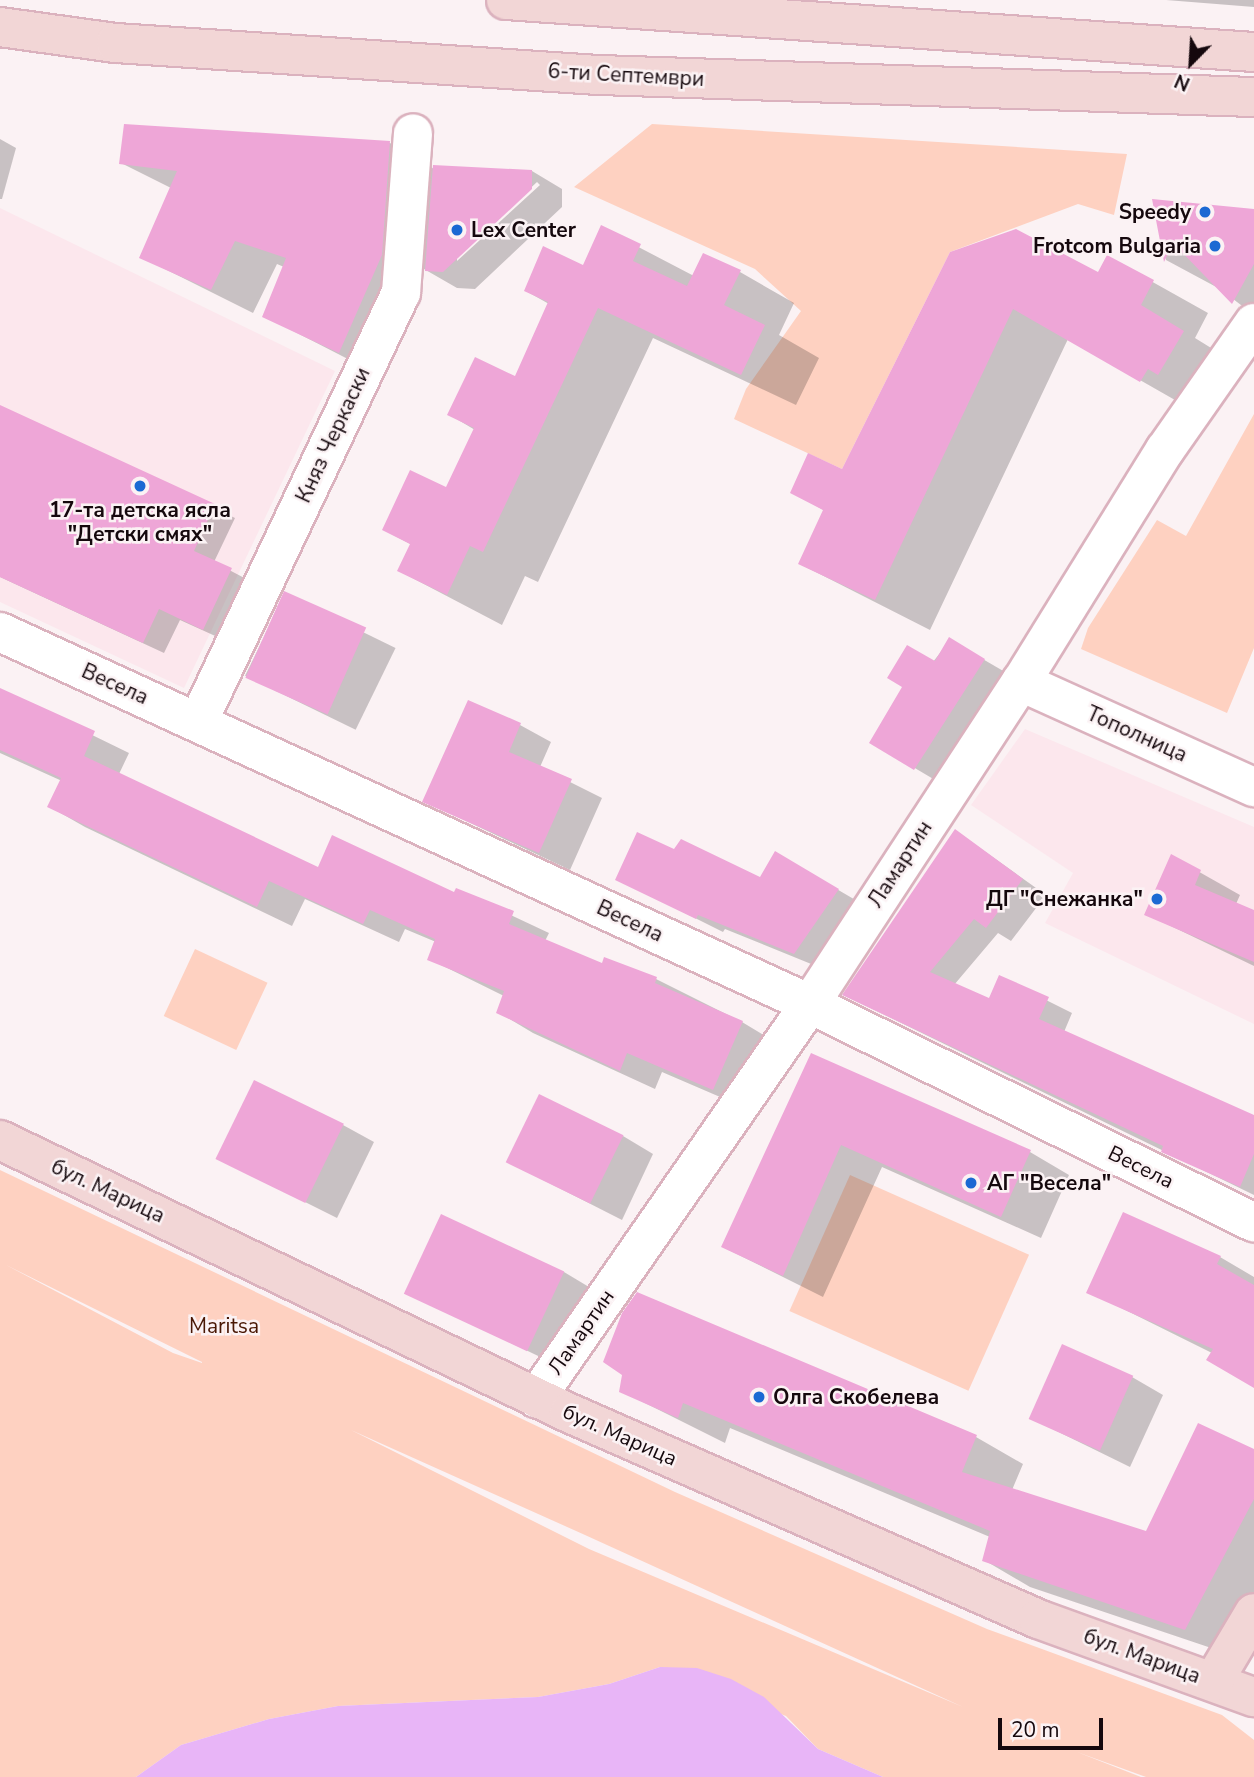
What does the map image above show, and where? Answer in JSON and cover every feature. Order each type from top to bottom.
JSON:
[{"type":"main road","points":[[506,0],[1254,52]]},
{"type":"main road","name":"6-ти Септември","points":[[0,27],[116,43],[600,75],[1254,97]]},
{"type":"main road","name":"бул. Марица","points":[[0,1140],[536,1398],[1038,1619],[1254,1697]]},
{"type":"main road","points":[[1213,1682],[1254,1613]]},
{"type":"street","name":"Княз Черкаски","points":[[198,722],[401,293],[413,133]]},
{"type":"street","name":"Ламартин","points":[[536,1398],[810,1004],[1021,681],[1165,450],[1254,323]]},
{"type":"street","name":"Весела","points":[[0,632],[810,1004],[1254,1222]]},
{"type":"street","name":"Тополница","points":[[1021,681],[1254,788]]},
{"type":"shaded area","name":"17-та детска ясла \"Детски смях\"","points":[[0,208],[335,371],[184,688],[0,602]]},
{"type":"shaded area","name":"ДГ \"Снежанка\"","points":[[1025,729],[1254,827],[1254,1024],[1045,923],[1073,873],[971,805]]},
{"type":"shaded area","points":[[660,1667],[697,1668],[731,1679],[764,1697],[818,1749],[883,1777],[136,1777],[181,1745],[269,1719],[338,1706],[538,1697],[609,1684]]},
{"type":"green space","points":[[652,124],[1127,154],[1114,215],[1078,204],[950,252],[842,469],[734,419],[746,389],[801,311],[755,269],[574,187]]},
{"type":"green space","points":[[1254,414],[1254,648],[1227,713],[1081,649],[1088,628],[1157,520],[1186,536]]},
{"type":"green space","points":[[195,949],[268,983],[236,1050],[164,1016]]},
{"type":"green space","name":"Maritsa","points":[[0,1170],[675,1492],[987,1629],[1222,1715],[1254,1740],[1254,1777],[1146,1777],[1077,1752],[1141,1777],[883,1777],[818,1749],[786,1716],[660,1667],[609,1684],[538,1697],[338,1706],[269,1719],[181,1745],[136,1777],[0,1777]],"holes":[[[6,1265],[202,1362],[202,1363],[173,1353]],[[351,1430],[585,1535],[963,1707],[589,1549]]]},
{"type":"green space","points":[[850,1175],[1029,1255],[968,1391],[789,1311]]},
{"type":"building","points":[[124,124],[390,141],[382,255],[339,353],[262,317],[286,258],[235,241],[211,290],[139,258],[177,171],[119,164]]},
{"type":"building","name":"Lex Center","points":[[433,165],[532,170],[532,189],[443,272],[425,271]]},
{"type":"building","name":"Frotcom Bulgaria","points":[[1152,199],[1254,209],[1254,264],[1232,304],[1173,243],[1164,262]]},
{"type":"building","points":[[601,225],[641,244],[633,261],[687,286],[703,253],[741,270],[724,305],[765,325],[741,375],[598,308],[483,552],[470,546],[447,595],[397,571],[410,544],[382,530],[410,470],[446,487],[474,428],[447,415],[475,357],[515,376],[548,302],[524,291],[543,246],[583,265]]},
{"type":"building","points":[[1016,229],[1098,272],[1107,255],[1154,280],[1141,305],[1184,331],[1158,375],[1148,369],[1140,382],[1013,309],[875,600],[798,564],[823,510],[790,493],[808,453],[842,469],[950,252]]},
{"type":"building","points":[[0,405],[215,504],[194,551],[232,568],[203,630],[159,609],[143,643],[0,577]]},
{"type":"building","points":[[284,591],[366,628],[328,714],[245,678]]},
{"type":"building","points":[[949,637],[985,659],[914,770],[869,743],[902,687],[887,678],[907,645],[935,661]]},
{"type":"building","points":[[0,688],[95,731],[84,756],[318,867],[332,835],[454,892],[456,888],[514,911],[509,924],[602,963],[604,957],[657,977],[655,983],[743,1021],[713,1090],[627,1053],[620,1071],[496,1013],[504,991],[427,960],[435,939],[370,910],[363,924],[269,881],[257,907],[47,807],[61,778],[0,750]]},
{"type":"building","points":[[468,700],[521,723],[509,752],[572,779],[539,853],[422,802]]},
{"type":"building","points":[[955,829],[1023,879],[986,928],[974,919],[930,972],[989,998],[999,975],[1049,997],[1039,1019],[1254,1115],[1254,1154],[1240,1187],[1161,1152],[1163,1146],[842,995]]},
{"type":"building","points":[[637,832],[674,849],[681,839],[760,877],[775,851],[839,889],[794,954],[698,915],[696,919],[615,880]]},
{"type":"building","points":[[1171,854],[1201,870],[1195,885],[1254,910],[1254,962],[1144,915]]},
{"type":"building","name":"АГ \"Весела\"","points":[[811,1053],[1031,1150],[1001,1217],[841,1145],[783,1276],[721,1247]]},
{"type":"building","points":[[254,1080],[344,1124],[305,1203],[215,1159]]},
{"type":"building","points":[[539,1094],[623,1135],[590,1204],[506,1162]]},
{"type":"building","points":[[1123,1212],[1221,1256],[1217,1264],[1254,1285],[1254,1388],[1206,1360],[1213,1349],[1086,1293]]},
{"type":"building","points":[[441,1214],[564,1271],[527,1351],[404,1294]]},
{"type":"building","points":[[637,1292],[977,1435],[962,1472],[1146,1531],[1198,1423],[1254,1449],[1254,1499],[1185,1630],[982,1561],[990,1531],[683,1403],[678,1418],[619,1392],[622,1375],[603,1362],[622,1313]]},
{"type":"building","points":[[1062,1344],[1133,1376],[1100,1451],[1029,1419]]},
{"type":"place","name":"Speedy","points":[[1205,212]]},
{"type":"place","name":"Lex Center","points":[[457,230]]},
{"type":"place","name":"Frotcom Bulgaria","points":[[1215,246]]},
{"type":"place","name":"17-та детска ясла \"Детски смях\"","points":[[140,486]]},
{"type":"place","name":"ДГ \"Снежанка\"","points":[[1157,899]]},
{"type":"place","name":"АГ \"Весела\"","points":[[971,1183]]},
{"type":"place","name":"Олга Скобелева","points":[[759,1397]]}]
